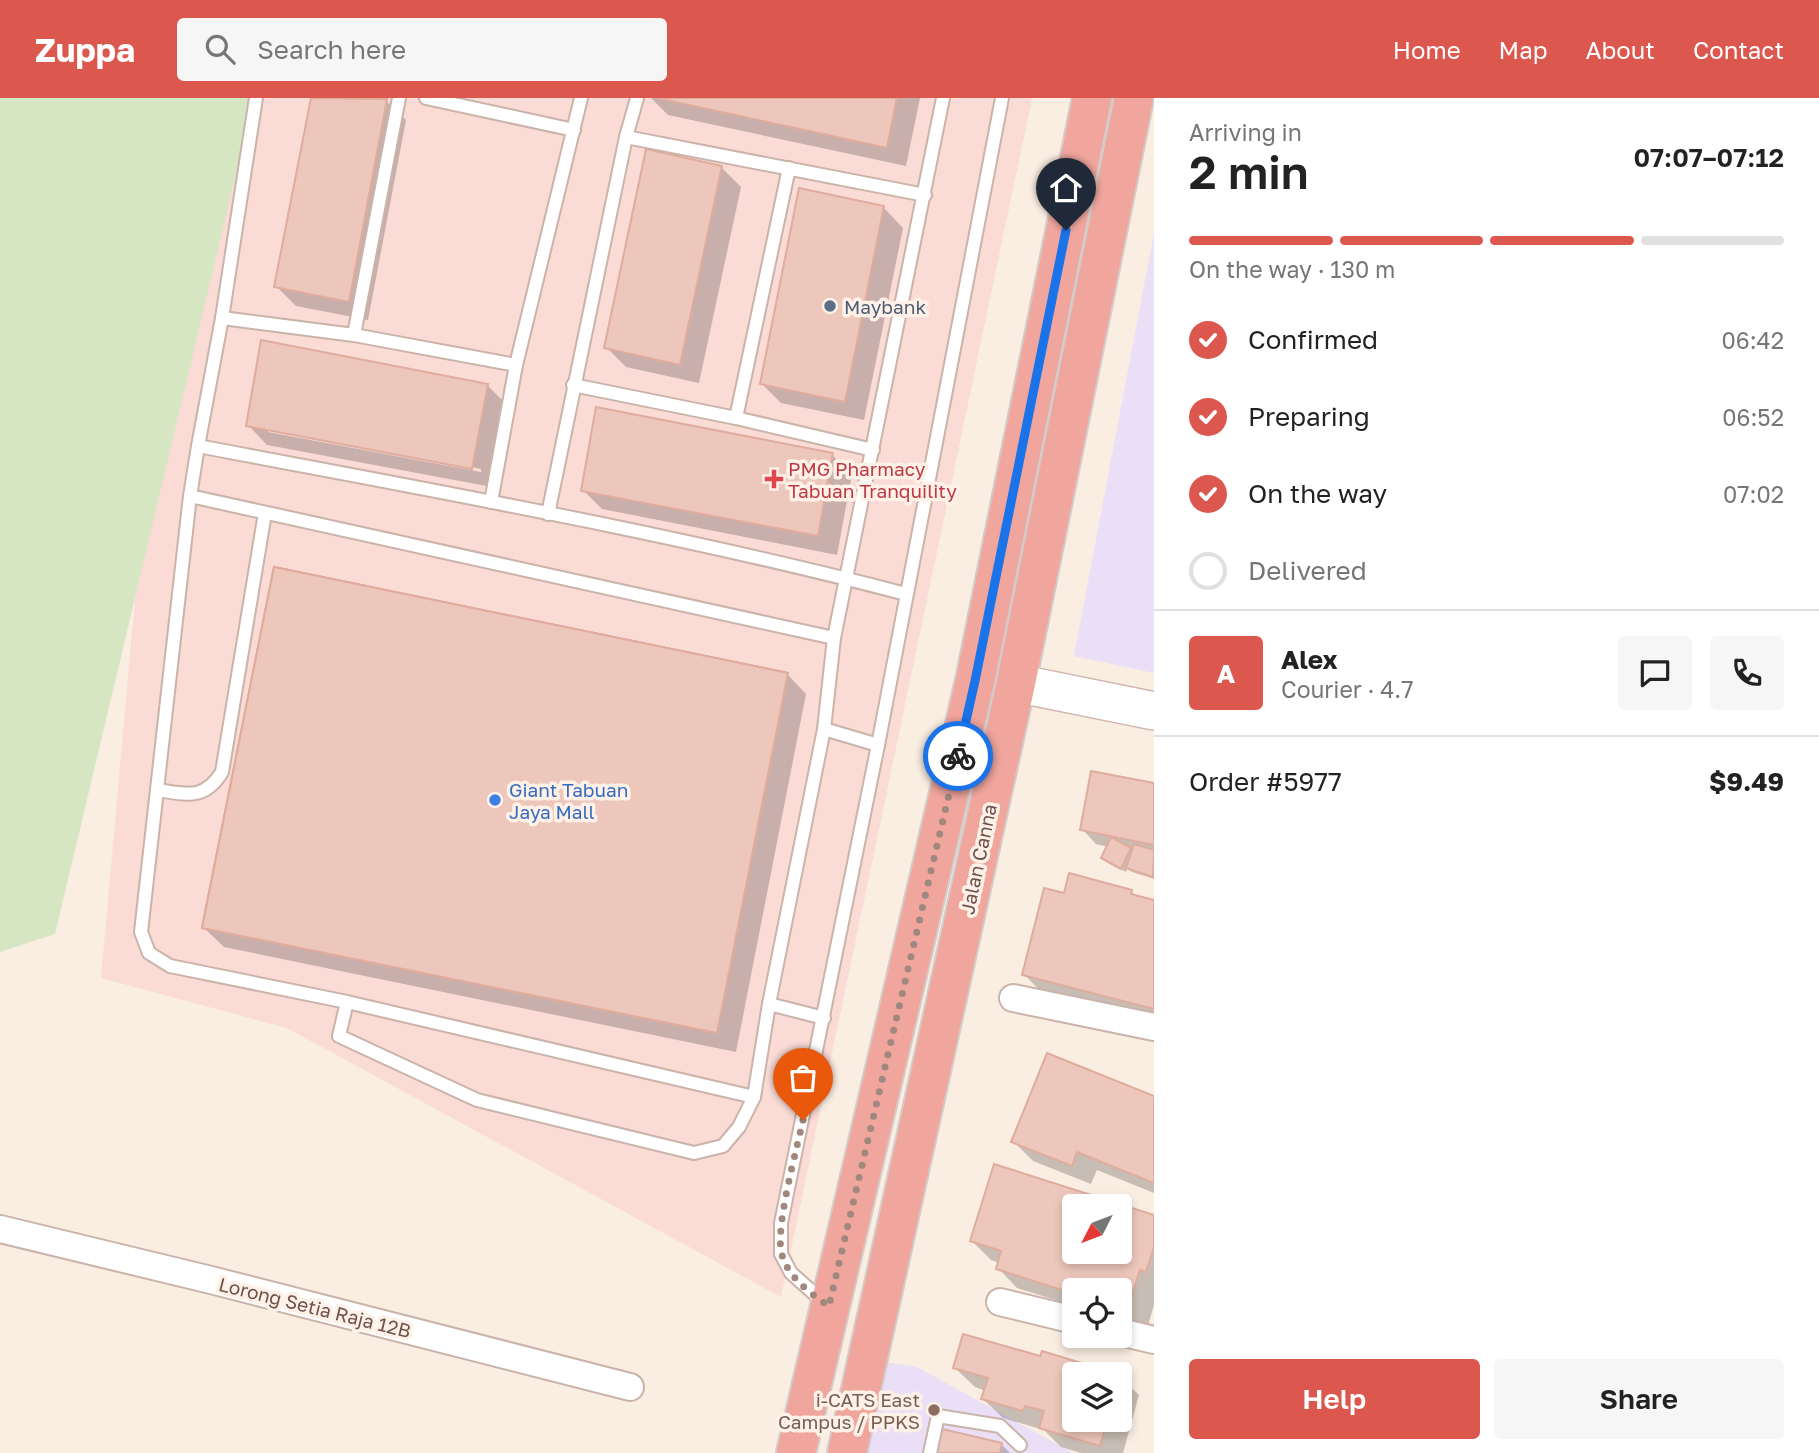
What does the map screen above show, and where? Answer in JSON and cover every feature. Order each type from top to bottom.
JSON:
[{"type":"highway","points":[[796,1453],[975,681],[1093,98]]},
{"type":"highway","name":"Jalan Canna","points":[[847,1453],[1016,683],[1134,98]]},
{"type":"street","points":[[1016,683],[1154,711]]},
{"type":"street","points":[[1013,998],[1154,1027]]},
{"type":"street","name":"Lorong Setia Raja 12B","points":[[0,1229],[630,1387]]},
{"type":"street","points":[[1000,1302],[1062,1317]]},
{"type":"street","points":[[1132,1335],[1154,1340]]},
{"type":"lane","points":[[256,98],[222,318],[190,496],[141,932],[149,953],[170,965],[347,1002],[754,1097]]},
{"type":"lane","points":[[355,335],[399,98]]},
{"type":"lane","points":[[426,98],[574,130]]},
{"type":"lane","points":[[491,502],[516,365],[581,98]]},
{"type":"lane","points":[[548,514],[626,137],[637,98]]},
{"type":"lane","points":[[347,1002],[339,1036],[477,1100],[694,1153],[723,1146],[738,1127],[754,1097],[769,1004],[824,729],[834,638],[943,98]]},
{"type":"lane","points":[[829,1306],[814,1296],[791,1273],[781,1254],[781,1223],[878,745],[1002,98]]},
{"type":"lane","points":[[626,137],[925,195]]},
{"type":"lane","points":[[736,418],[789,168]]},
{"type":"lane","points":[[222,318],[355,335],[516,365]]},
{"type":"lane","points":[[573,385],[736,418],[873,450]]},
{"type":"lane","points":[[198,446],[491,502],[846,578],[906,594]]},
{"type":"lane","points":[[190,496],[834,638]]},
{"type":"lane","points":[[157,790],[194,795],[215,783],[222,772],[265,513]]},
{"type":"lane","points":[[824,729],[878,745]]},
{"type":"lane","points":[[769,1004],[824,1018]]},
{"type":"lane","points":[[930,1453],[938,1416],[1000,1426],[1020,1445]]},
{"type":"shaded area","points":[[190,98],[1032,98],[781,1297],[287,1028],[101,978],[148,455]]},
{"type":"shaded area","points":[[1154,233],[1154,673],[1074,656]]},
{"type":"shaded area","name":"i-CATS East Campus / PPKS","points":[[884,1362],[917,1367],[1073,1453],[864,1453]]},
{"type":"green space","points":[[0,98],[254,98],[55,934],[0,952]]},
{"type":"building","points":[[311,98],[387,99],[349,302],[274,287]]},
{"type":"building","points":[[657,98],[897,98],[887,148]]},
{"type":"building","points":[[646,149],[722,166],[680,365],[604,348]]},
{"type":"building","points":[[799,188],[884,206],[845,402],[760,384]]},
{"type":"building","points":[[261,340],[488,384],[472,469],[246,426]]},
{"type":"building","points":[[596,407],[833,453],[818,536],[581,491]]},
{"type":"building","name":"Giant Tabuan Jaya Mall","points":[[274,567],[788,673],[717,1033],[202,928]]},
{"type":"building","name":"Giant Tabuan Jaya Mall","points":[[274,567],[788,673],[717,1033],[202,928]]},
{"type":"building","name":"Giant Tabuan Jaya Mall","points":[[274,567],[788,673],[717,1033],[202,928]]},
{"type":"building","points":[[1091,771],[1154,783],[1154,845],[1080,830]]},
{"type":"building","points":[[1111,837],[1131,848],[1121,869],[1101,858]]},
{"type":"building","points":[[1134,844],[1154,850],[1153,877],[1126,868]]},
{"type":"building","points":[[1069,873],[1132,890],[1131,894],[1154,900],[1154,1009],[1022,975],[1044,888],[1064,893]]},
{"type":"building","points":[[1047,1053],[1154,1096],[1154,1183],[1077,1152],[1072,1166],[1011,1142]]},
{"type":"building","points":[[994,1164],[1088,1194],[1062,1194],[1062,1264],[1132,1264],[1132,1208],[1154,1215],[1154,1247],[1146,1272],[1140,1270],[1132,1295],[1132,1278],[1062,1278],[1062,1290],[996,1269],[1001,1251],[970,1241]]},
{"type":"building","points":[[963,1334],[1040,1356],[1042,1351],[1078,1362],[1062,1362],[1062,1432],[1104,1432],[1100,1446],[1039,1428],[1044,1411],[1025,1406],[1023,1411],[981,1399],[988,1378],[953,1368]]},
{"type":"building","points":[[938,1428],[1002,1443],[1000,1453],[932,1453]]},
{"type":"way so far","points":[[803,1120],[781,1223],[781,1254],[791,1273],[814,1296],[829,1306],[958,756]]},
{"type":"place","name":"Maybank","points":[[830,306]]},
{"type":"place","name":"PMG Pharmacy Tabuan Tranquility","points":[[774,479]]},
{"type":"place","name":"Giant Tabuan Jaya Mall","points":[[495,800]]},
{"type":"place","name":"i-CATS East Campus / PPKS","points":[[934,1410]]},
{"type":"route","points":[[958,756],[1066,230]]}]
